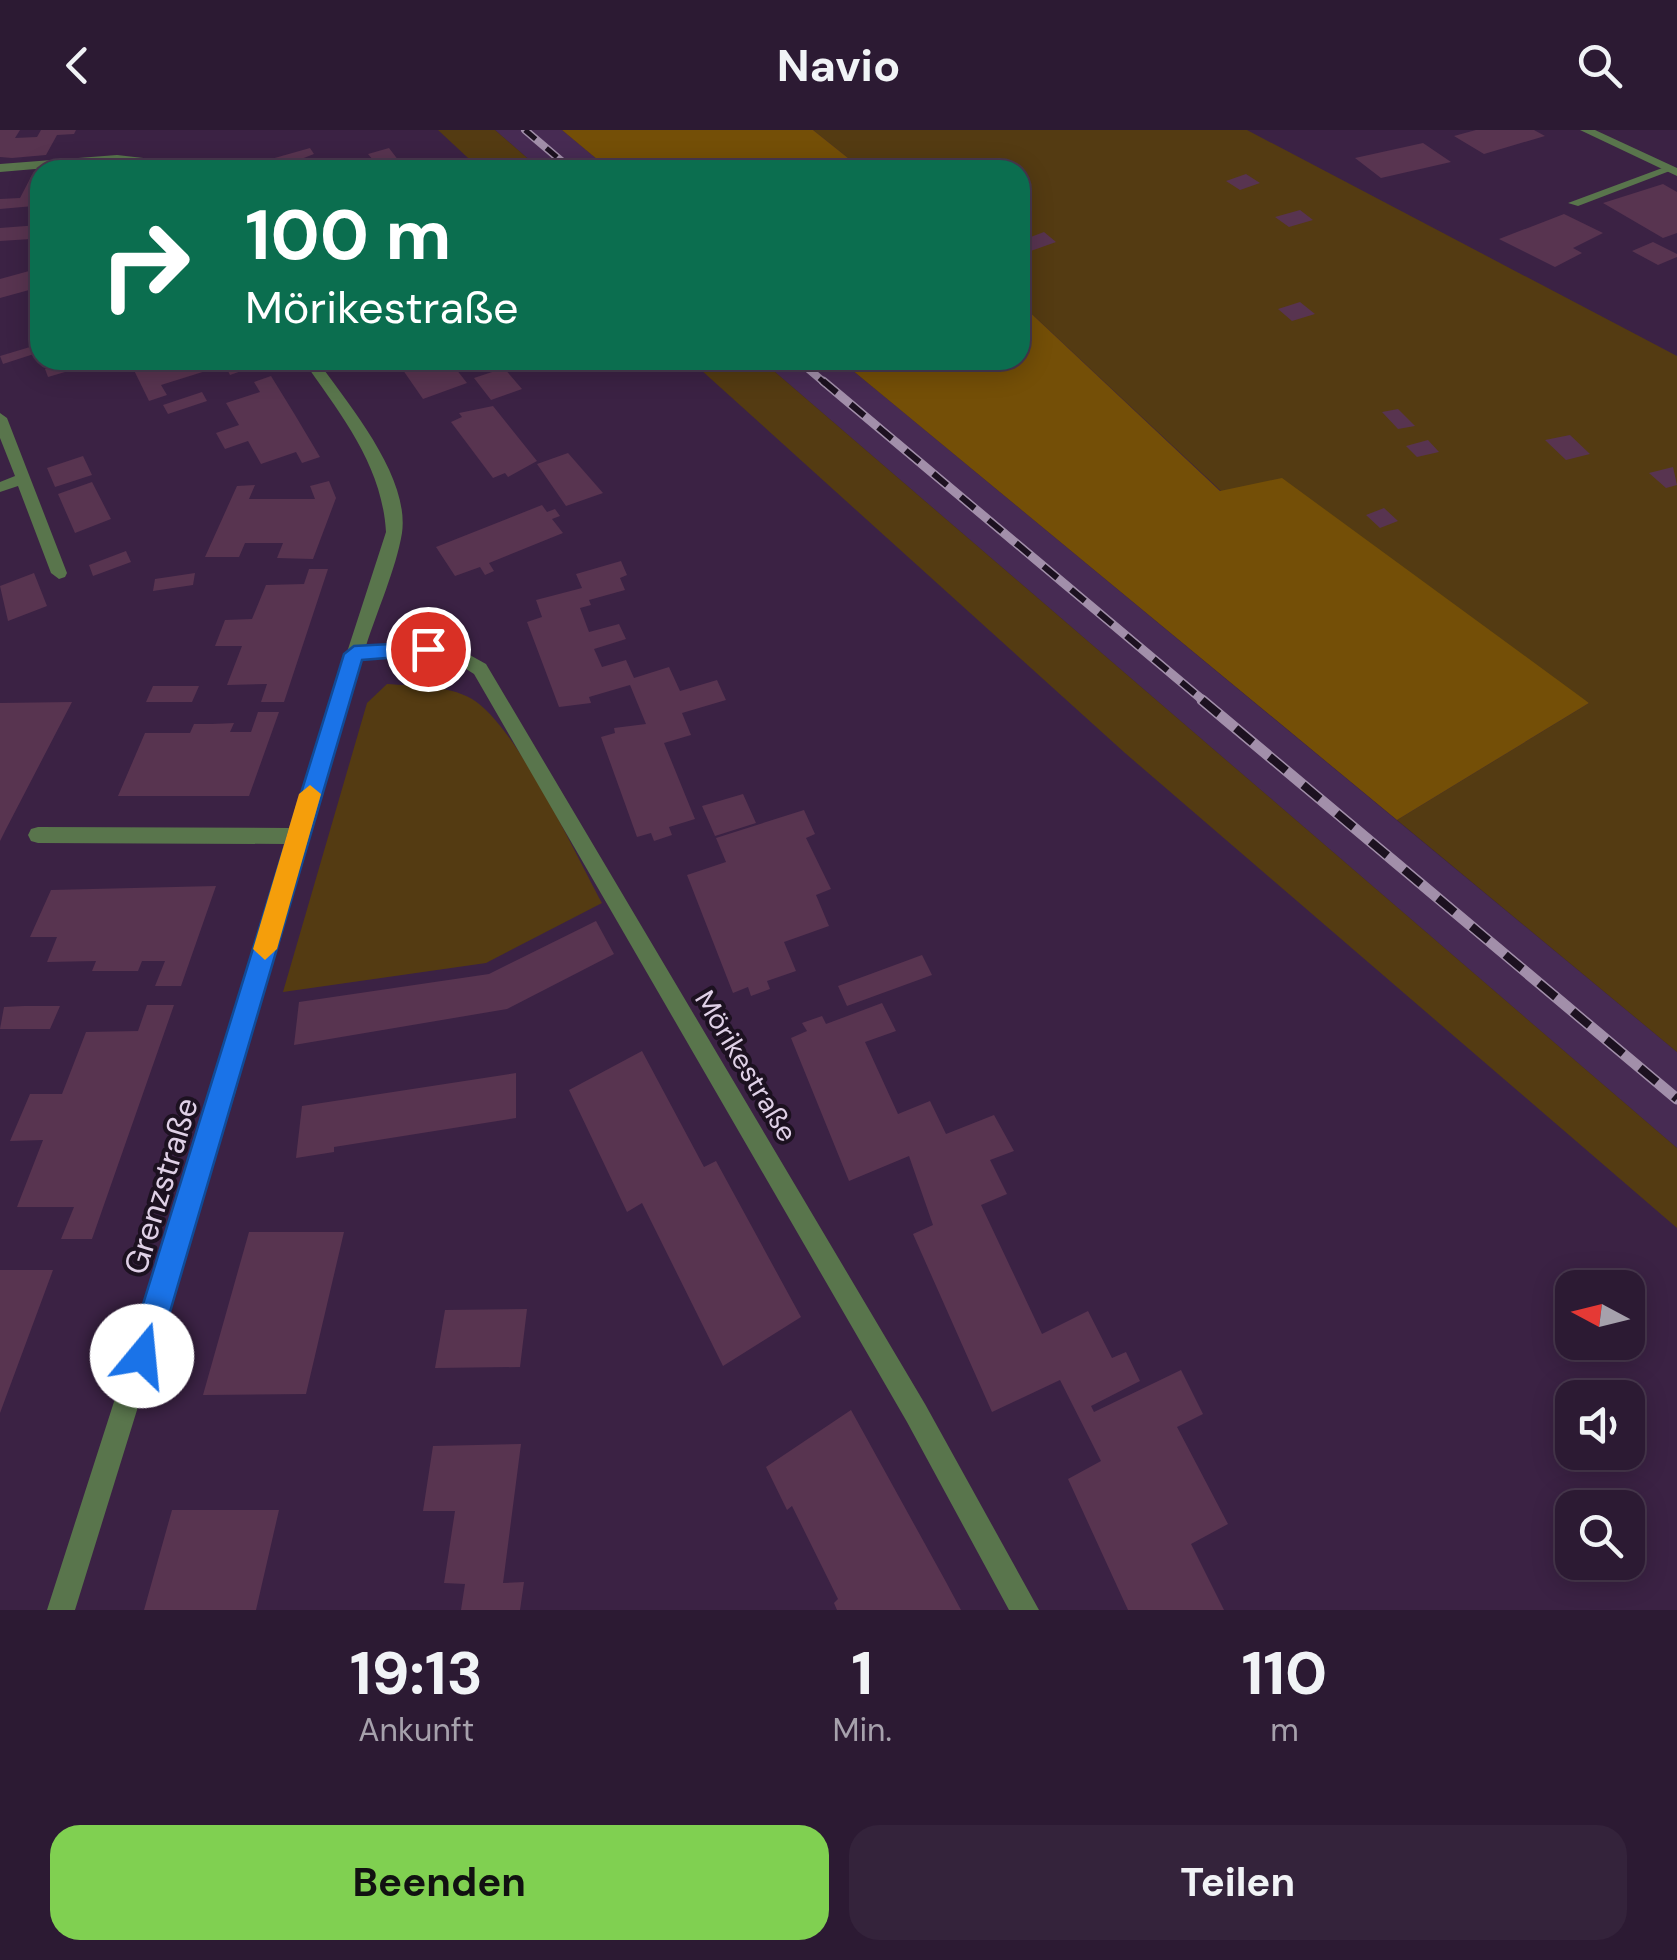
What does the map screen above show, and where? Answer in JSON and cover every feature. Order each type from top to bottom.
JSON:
[{"type":"street","points":[[1586,130],[1673,171]]},
{"type":"street","points":[[0,168],[30,166]]},
{"type":"street","points":[[1574,202],[1673,171]]},
{"type":"street","name":"Grenzstraße","points":[[61,1610],[224,1094],[297,836],[394,532],[394,506],[368,447],[317,370]]},
{"type":"street","points":[[0,418],[60,573]]},
{"type":"street","points":[[0,487],[23,479]]},
{"type":"street","name":"Mörikestraße","points":[[354,654],[450,650],[480,668],[916,1413],[1025,1610]]},
{"type":"street","points":[[38,834],[297,836]]},
{"type":"shaded area","points":[[438,130],[495,130],[530,160],[470,160]]},
{"type":"shaded area","points":[[495,130],[562,130],[598,160],[530,160]]},
{"type":"shaded area","points":[[562,130],[813,130],[850,160],[598,160]]},
{"type":"shaded area","points":[[813,130],[1247,130],[1677,356],[1677,1052],[1397,820],[1589,703],[1221,491],[1030,312],[1030,160],[850,160]]},
{"type":"shaded area","points":[[1030,312],[1220,491],[1282,478],[1589,703],[1397,820],[852,370],[1030,370]]},
{"type":"shaded area","points":[[701,370],[773,370],[1677,1148],[1677,1228],[1125,753]]},
{"type":"shaded area","points":[[773,370],[852,370],[1677,1052],[1677,1148]]},
{"type":"shaded area","points":[[387,684],[452,691],[472,699],[489,714],[526,762],[602,903],[486,963],[283,992],[367,703]]},
{"type":"building","points":[[0,130],[20,130],[15,138],[37,137],[41,130],[76,130],[74,134],[57,135],[46,155],[12,158],[0,157]]},
{"type":"building","points":[[1476,130],[1534,130],[1545,136],[1484,154],[1454,136]]},
{"type":"building","points":[[1423,143],[1451,162],[1381,178],[1355,158]]},
{"type":"building","points":[[310,148],[314,154],[299,160],[268,160]]},
{"type":"building","points":[[389,148],[398,160],[373,160],[368,154]]},
{"type":"building","points":[[1246,174],[1260,183],[1240,190],[1226,181]]},
{"type":"building","points":[[30,179],[30,206],[0,209],[0,199],[20,198]]},
{"type":"building","points":[[1663,184],[1677,192],[1677,233],[1663,238],[1603,203]]},
{"type":"building","points":[[1300,210],[1313,220],[1289,227],[1275,217]]},
{"type":"building","points":[[1564,214],[1603,233],[1573,248],[1582,253],[1555,267],[1499,239]]},
{"type":"building","points":[[30,226],[30,239],[0,241],[0,228]]},
{"type":"building","points":[[1044,232],[1056,242],[1030,251],[1030,237]]},
{"type":"building","points":[[1653,242],[1677,257],[1658,265],[1632,251]]},
{"type":"building","points":[[30,271],[30,290],[0,298],[0,279]]},
{"type":"building","points":[[1300,302],[1315,314],[1292,321],[1278,309]]},
{"type":"building","points":[[30,347],[30,355],[3,364],[0,356]]},
{"type":"building","points":[[45,370],[72,370],[48,377]]},
{"type":"building","points":[[134,370],[209,370],[161,385],[167,395],[149,401]]},
{"type":"building","points":[[403,370],[457,370],[467,383],[423,399]]},
{"type":"building","points":[[506,370],[522,389],[491,400],[474,378]]},
{"type":"building","points":[[271,376],[320,457],[302,463],[296,452],[261,464],[248,441],[225,449],[216,433],[239,425],[226,403],[260,392],[254,382]]},
{"type":"building","points":[[202,392],[207,401],[168,414],[163,405]]},
{"type":"building","points":[[493,406],[537,461],[508,477],[505,473],[493,478],[451,422],[462,417],[459,413]]},
{"type":"building","points":[[1398,409],[1415,426],[1398,429],[1382,412]]},
{"type":"building","points":[[1570,435],[1590,454],[1566,460],[1545,440]]},
{"type":"building","points":[[1428,440],[1439,452],[1417,457],[1406,446]]},
{"type":"building","points":[[568,453],[603,493],[566,506],[537,464]]},
{"type":"building","points":[[83,456],[92,475],[55,487],[47,468]]},
{"type":"building","points":[[1673,467],[1677,485],[1666,488],[1649,473]]},
{"type":"building","points":[[329,481],[336,498],[313,559],[277,558],[283,543],[245,543],[239,557],[205,557],[237,486],[255,485],[249,499],[315,499],[310,486]]},
{"type":"building","points":[[92,482],[111,519],[75,533],[58,494]]},
{"type":"building","points":[[542,505],[547,512],[555,509],[560,516],[552,519],[563,533],[489,563],[494,571],[485,575],[480,567],[455,576],[436,547]]},
{"type":"building","points":[[1384,508],[1398,521],[1380,528],[1366,515]]},
{"type":"building","points":[[126,551],[131,562],[93,576],[89,565]]},
{"type":"building","points":[[621,561],[627,575],[620,578],[625,590],[589,600],[591,605],[580,608],[589,632],[619,624],[626,639],[594,649],[602,667],[626,660],[634,678],[669,667],[680,691],[717,680],[726,700],[682,713],[691,735],[664,743],[695,819],[669,827],[672,835],[654,841],[651,833],[637,837],[601,737],[615,733],[614,728],[646,724],[630,685],[589,697],[591,703],[559,707],[527,622],[542,617],[536,600],[582,588],[576,574]]},
{"type":"building","points":[[309,569],[328,569],[284,702],[261,702],[267,684],[227,685],[242,646],[215,646],[225,620],[252,619],[266,585],[304,584]]},
{"type":"building","points":[[34,573],[47,606],[8,621],[0,586]]},
{"type":"building","points":[[195,573],[193,585],[153,591],[155,579]]},
{"type":"building","points":[[153,686],[199,686],[192,702],[146,702]]},
{"type":"building","points":[[72,702],[5,831],[0,841],[0,703]]},
{"type":"building","points":[[258,712],[279,712],[249,796],[118,796],[145,733],[190,733],[194,724],[234,723],[230,732],[251,732]]},
{"type":"building","points":[[743,794],[756,823],[715,836],[702,806]]},
{"type":"building","points":[[804,810],[815,834],[806,838],[831,889],[816,895],[829,926],[784,942],[796,971],[767,981],[770,989],[751,996],[748,987],[733,993],[687,875],[726,862],[716,838]]},
{"type":"building","points":[[216,886],[181,986],[155,986],[165,961],[142,961],[138,971],[92,971],[96,961],[47,962],[57,937],[30,937],[51,890]]},
{"type":"building","points":[[596,921],[614,954],[507,1009],[294,1045],[299,1002],[489,974]]},
{"type":"building","points":[[922,955],[932,975],[847,1006],[838,986]]},
{"type":"building","points":[[882,1003],[896,1031],[865,1042],[898,1114],[930,1101],[946,1134],[994,1115],[1014,1151],[990,1160],[1007,1194],[981,1205],[1042,1334],[1088,1311],[1112,1358],[1126,1352],[1140,1381],[1091,1406],[1094,1412],[1181,1370],[1203,1414],[1177,1427],[1228,1524],[1191,1544],[1224,1610],[1128,1610],[1068,1479],[1101,1461],[1060,1380],[992,1412],[913,1234],[933,1225],[909,1156],[849,1181],[791,1038],[807,1031],[802,1023],[822,1016],[826,1024]]},
{"type":"building","points":[[147,1005],[174,1005],[92,1239],[61,1239],[74,1207],[17,1207],[43,1140],[10,1141],[30,1094],[62,1094],[86,1032],[138,1031]]},
{"type":"building","points":[[60,1006],[50,1029],[0,1029],[4,1007]]},
{"type":"building","points":[[642,1051],[704,1167],[716,1161],[801,1317],[723,1366],[642,1203],[627,1212],[569,1090]]},
{"type":"building","points":[[516,1073],[516,1118],[334,1147],[334,1152],[296,1158],[302,1106]]},
{"type":"building","points":[[249,1232],[344,1232],[306,1394],[203,1395]]},
{"type":"building","points":[[0,1270],[53,1270],[0,1413]]},
{"type":"building","points":[[527,1309],[520,1367],[435,1368],[445,1310]]},
{"type":"building","points":[[851,1410],[961,1610],[837,1610],[834,1603],[838,1599],[792,1506],[787,1510],[766,1467]]},
{"type":"building","points":[[521,1444],[503,1583],[524,1582],[520,1610],[461,1610],[465,1584],[444,1583],[455,1511],[423,1511],[433,1446]]},
{"type":"building","points":[[172,1510],[279,1510],[256,1610],[144,1610]]},
{"type":"railway","points":[[525,130],[560,160]]},
{"type":"railway","points":[[810,370],[826,384]]},
{"type":"railway","points":[[823,381],[1205,702]]},
{"type":"railway","points":[[1202,700],[1677,1099]]},
{"type":"slow traffic","points":[[265,949],[310,794]]},
{"type":"route","points":[[142,1356],[354,654],[428,649]]}]
